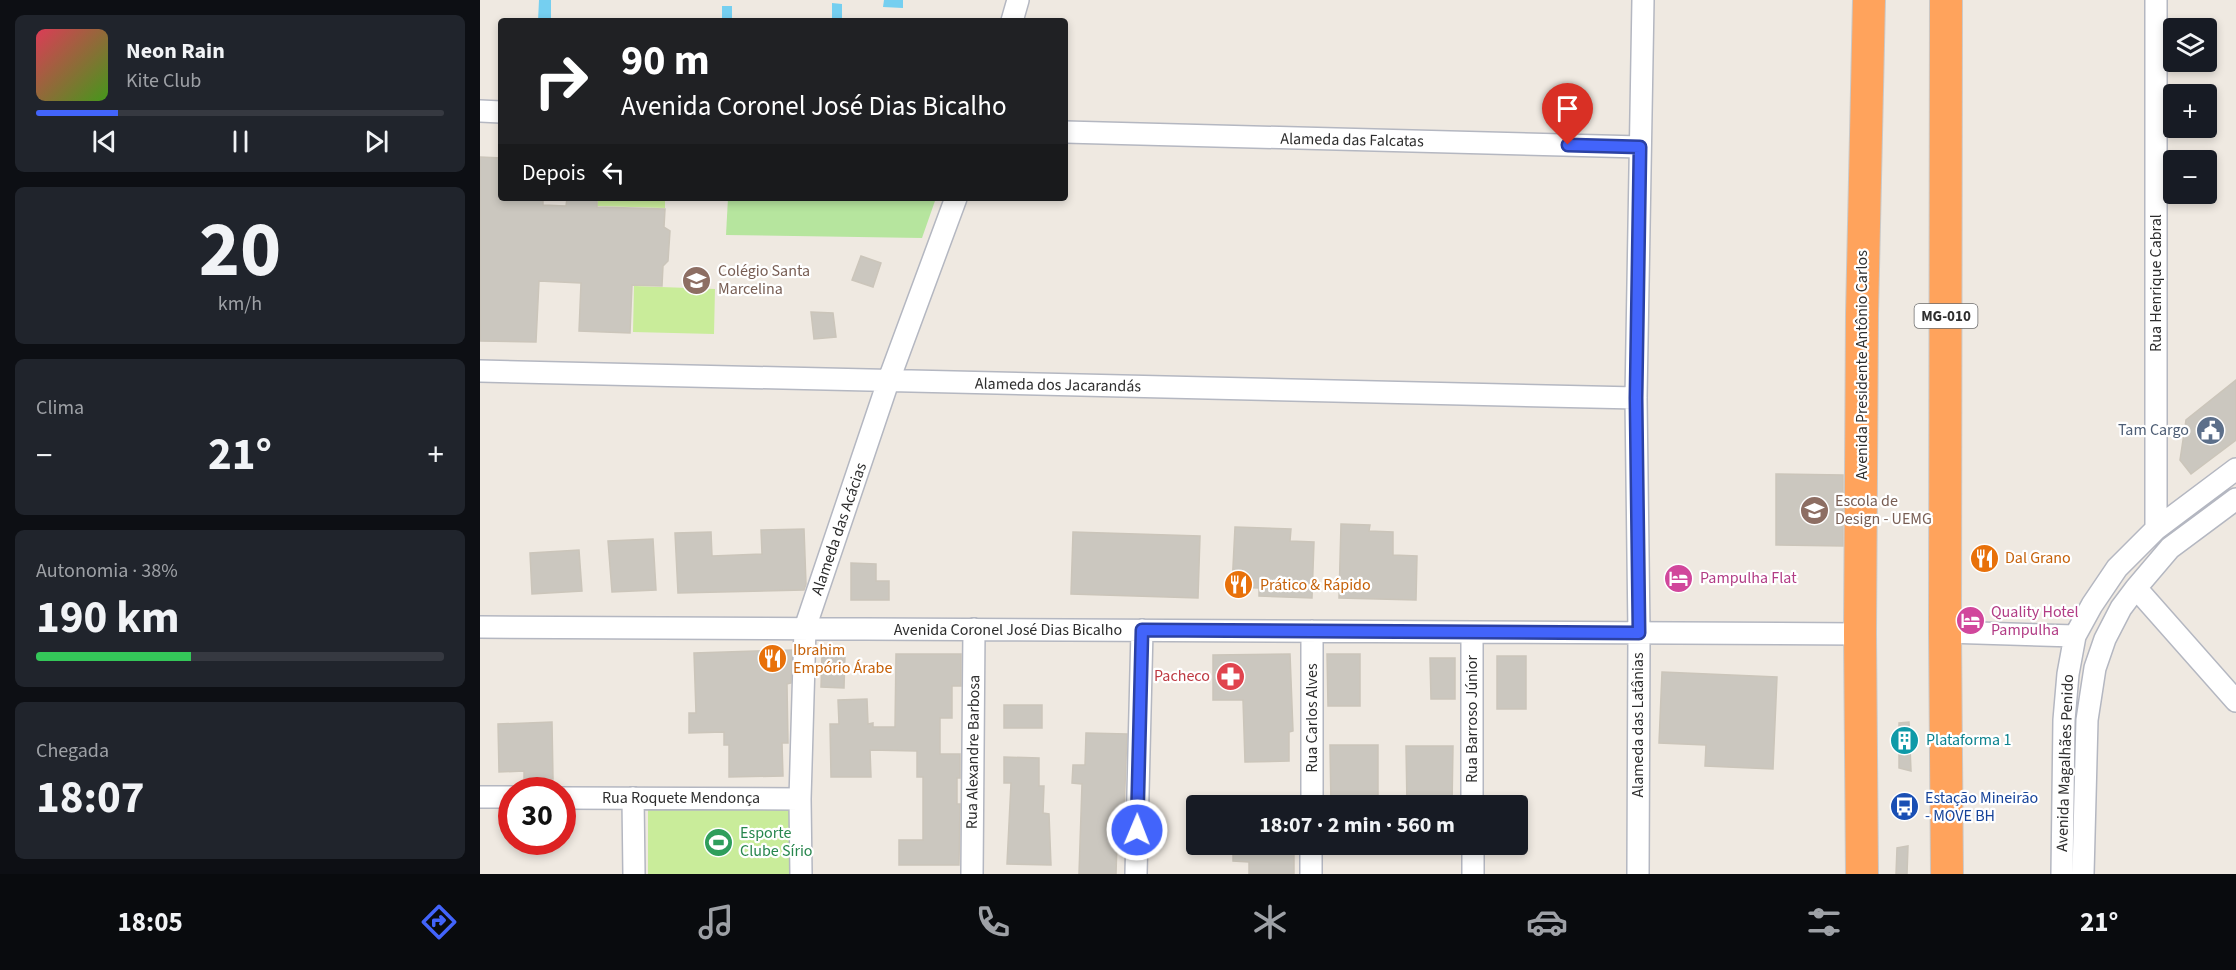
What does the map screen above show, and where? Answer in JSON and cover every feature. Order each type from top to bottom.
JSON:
[{"type":"highway","name":"Avenida Presidente Antônio Carlos","points":[[1862,874],[1860,634],[1862,314],[1869,0]]},
{"type":"highway","name":"MG-010","points":[[1946,0],[1947,874]]},
{"type":"street","points":[[1013,18],[1018,0]]},
{"type":"street","name":"Alameda das Latânias","points":[[1638,874],[1639,633],[1636,398],[1643,0]]},
{"type":"street","name":"Rua Henrique Cabral","points":[[2156,0],[2156,529]]},
{"type":"street","points":[[480,111],[498,112]]},
{"type":"street","name":"Alameda das Falcatas","points":[[1068,132],[1640,147]]},
{"type":"street","name":"Alameda das Acácias","points":[[801,874],[800,799],[805,628],[888,382],[955,201]]},
{"type":"street","name":"Alameda dos Jacarandás","points":[[480,371],[1636,398]]},
{"type":"street","name":"Avenida Magalhães Penido","points":[[2062,874],[2064,720],[2068,674],[2075,636],[2092,605],[2117,568],[2156,529],[2236,470]]},
{"type":"street","name":"Avenida Magalhães Penido","points":[[2083,874],[2087,720],[2095,668],[2105,639],[2121,608],[2170,548],[2236,499]]},
{"type":"street","points":[[2136,588],[2236,701]]},
{"type":"street","name":"Avenida Coronel José Dias Bicalho","points":[[480,627],[1860,634]]},
{"type":"street","name":"Rua Alexandre Barbosa","points":[[972,874],[974,629]]},
{"type":"street","points":[[1136,874],[1142,630]]},
{"type":"street","name":"Rua Carlos Alves","points":[[1312,631],[1312,795]]},
{"type":"street","name":"Rua Barroso Júnior","points":[[1472,632],[1473,795]]},
{"type":"street","points":[[1945,632],[2075,636]]},
{"type":"street","points":[[480,797],[498,797]]},
{"type":"street","name":"Rua Roquete Mendonça","points":[[576,798],[800,799]]},
{"type":"street","points":[[633,798],[634,874]]},
{"type":"street","points":[[1311,855],[1311,874]]},
{"type":"street","points":[[1473,855],[1473,874]]},
{"type":"green space","points":[[598,201],[665,201],[665,208],[597,206]]},
{"type":"green space","points":[[728,201],[935,201],[922,238],[726,235]]},
{"type":"green space","points":[[634,286],[715,289],[714,334],[633,332]]},
{"type":"green space","name":"Esporte Clube Sírio","points":[[648,809],[790,809],[790,874],[648,874]]},
{"type":"water","points":[[539,0],[551,0],[551,18],[538,18]]},
{"type":"water","points":[[884,0],[903,0],[903,8],[883,7]]},
{"type":"water","points":[[832,3],[842,4],[842,18],[832,18]]},
{"type":"water","points":[[722,6],[732,6],[732,18],[722,18]]},
{"type":"building","points":[[480,157],[498,158],[498,201],[543,201],[543,205],[566,206],[567,201],[597,201],[597,207],[665,209],[664,227],[670,231],[668,261],[663,266],[662,286],[632,285],[630,333],[579,331],[581,283],[539,281],[536,342],[480,341]]},
{"type":"building","points":[[861,256],[881,263],[873,287],[852,280]]},
{"type":"building","points":[[811,312],[833,313],[836,337],[814,339]]},
{"type":"building","name":"Tam Cargo","points":[[2236,380],[2236,440],[2191,474],[2180,460],[2186,420]]},
{"type":"building","name":"Escola de Design - UEMG","points":[[1776,474],[1843,475],[1843,546],[1776,545]]},
{"type":"building","points":[[1341,524],[1370,525],[1369,531],[1393,532],[1393,555],[1417,556],[1416,600],[1339,598]]},
{"type":"building","points":[[1235,527],[1291,529],[1290,541],[1314,542],[1312,598],[1259,596],[1259,588],[1232,587]]},
{"type":"building","points":[[804,529],[806,584],[804,590],[678,593],[675,533],[711,532],[712,556],[762,554],[761,530]]},
{"type":"building","points":[[1073,532],[1200,536],[1198,598],[1071,594]]},
{"type":"building","points":[[653,539],[656,590],[612,592],[608,541]]},
{"type":"building","points":[[579,550],[582,591],[532,594],[530,553]]},
{"type":"building","points":[[851,563],[876,564],[876,581],[889,581],[889,600],[851,600]]},
{"type":"building","points":[[792,650],[791,683],[787,684],[788,743],[782,743],[783,776],[729,777],[729,745],[724,745],[724,732],[689,733],[689,713],[696,713],[694,653]]},
{"type":"building","points":[[822,653],[845,654],[844,688],[821,687]]},
{"type":"building","points":[[896,654],[961,654],[961,686],[952,686],[952,718],[940,718],[940,754],[960,754],[960,778],[957,778],[957,804],[960,804],[959,865],[899,865],[899,840],[923,840],[923,777],[917,777],[917,751],[870,750],[871,777],[831,777],[830,724],[839,724],[838,700],[867,699],[868,724],[873,723],[873,727],[895,727]]},
{"type":"building","points":[[1290,654],[1293,731],[1289,732],[1289,761],[1245,762],[1243,700],[1213,700],[1213,655]]},
{"type":"building","points":[[1327,654],[1360,654],[1360,706],[1328,706]]},
{"type":"building","points":[[1497,656],[1526,656],[1526,709],[1497,709]]},
{"type":"building","points":[[1430,658],[1455,658],[1455,699],[1431,699]]},
{"type":"building","points":[[1662,672],[1777,677],[1773,769],[1705,766],[1706,745],[1659,743]]},
{"type":"building","points":[[1004,705],[1042,705],[1042,728],[1004,728]]},
{"type":"building","points":[[552,722],[553,777],[524,777],[524,771],[499,772],[498,724]]},
{"type":"building","name":"Plataforma 1","points":[[1909,722],[1911,771],[1899,768],[1899,723]]},
{"type":"building","points":[[1086,733],[1127,734],[1124,812],[1118,812],[1116,874],[1079,874],[1082,784],[1072,783],[1073,765],[1085,765]]},
{"type":"building","points":[[1330,745],[1378,745],[1378,795],[1331,795]]},
{"type":"building","points":[[1406,746],[1453,746],[1452,795],[1407,795]]},
{"type":"building","points":[[1004,757],[1039,758],[1039,786],[1044,786],[1043,813],[1049,814],[1051,865],[1007,864],[1011,783],[1004,783]]},
{"type":"building","points":[[1908,846],[1907,874],[1896,874],[1897,848]]},
{"type":"building","points":[[1233,855],[1294,855],[1294,874],[1249,874],[1249,862],[1233,861]]},
{"type":"place","name":"Colégio Santa Marcelina","points":[[697,280]]},
{"type":"place","name":"Tam Cargo","points":[[2210,430]]},
{"type":"place","name":"Escola de Design - UEMG","points":[[1814,510]]},
{"type":"place","name":"Dal Grano","points":[[1984,558]]},
{"type":"place","name":"Pampulha Flat","points":[[1679,578]]},
{"type":"place","name":"Prático & Rápido","points":[[1239,585]]},
{"type":"place","name":"Quality Hotel Pampulha","points":[[1970,621]]},
{"type":"place","name":"Ibrahim Empório Árabe","points":[[772,659]]},
{"type":"place","name":"Pacheco","points":[[1231,676]]},
{"type":"place","name":"Plataforma 1","points":[[1905,740]]},
{"type":"place","name":"Estação Mineirão - MOVE BH","points":[[1904,807]]},
{"type":"place","name":"Esporte Clube Sírio","points":[[719,842]]},
{"type":"route","points":[[1137,830],[1142,630],[1639,633],[1636,398],[1640,147],[1568,145]]}]
